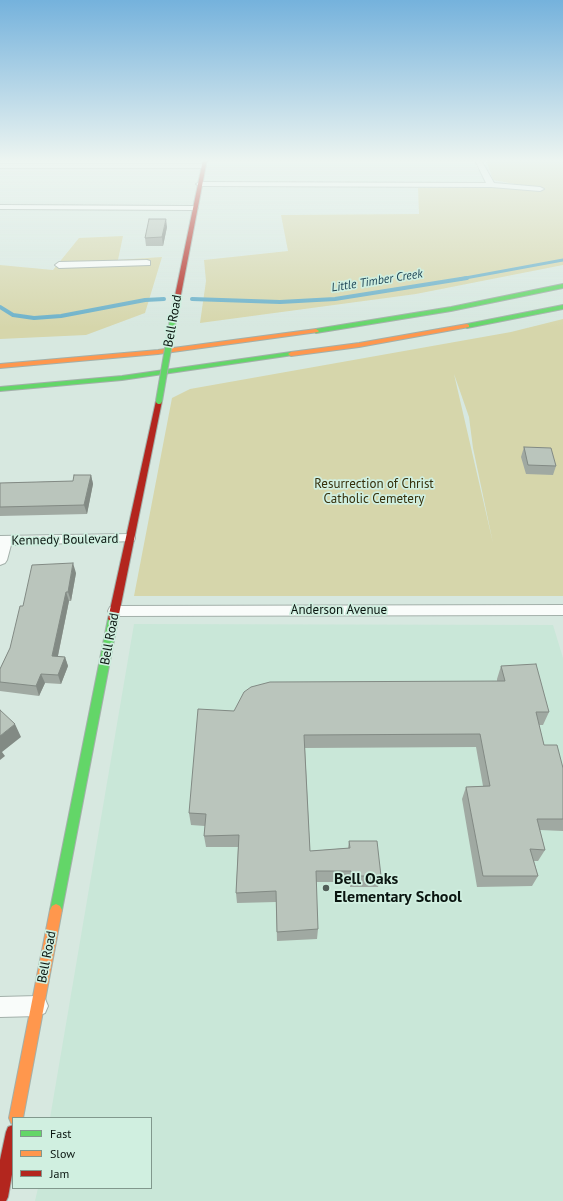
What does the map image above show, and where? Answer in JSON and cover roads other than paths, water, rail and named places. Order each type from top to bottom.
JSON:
[{"type":"main road","name":"Bell Road","points":[[16,1117],[129,538],[159,401],[192,216]]},
{"type":"main road","points":[[0,366],[158,352],[341,328],[451,309],[563,286]]},
{"type":"main road","points":[[0,389],[122,378],[359,345],[457,328],[562,307]]},
{"type":"main road","points":[[0,1197],[12,1137]]},
{"type":"street","points":[[59,265],[147,263]]},
{"type":"street","name":"Kennedy Boulevard","points":[[3,541],[129,538]]},
{"type":"street","points":[[0,560],[3,541]]},
{"type":"street","name":"Anderson Avenue","points":[[115,610],[563,610]]},
{"type":"street","points":[[0,1007],[38,1006]]},
{"type":"waterway","name":"Little Timber Creek","points":[[460,279],[563,260]]},
{"type":"waterway","name":"Little Timber Creek","points":[[192,299],[280,302],[335,299],[467,278]]},
{"type":"waterway","name":"Little Timber Creek","points":[[0,307],[13,315],[34,318],[61,316],[145,300],[164,299]]},
{"type":"place","name":"Bell Oaks Elementary School","points":[[326,888]]},
{"type":"park label","name":"Resurrection of Christ Catholic Cemetery","points":[[374,492]]}]
